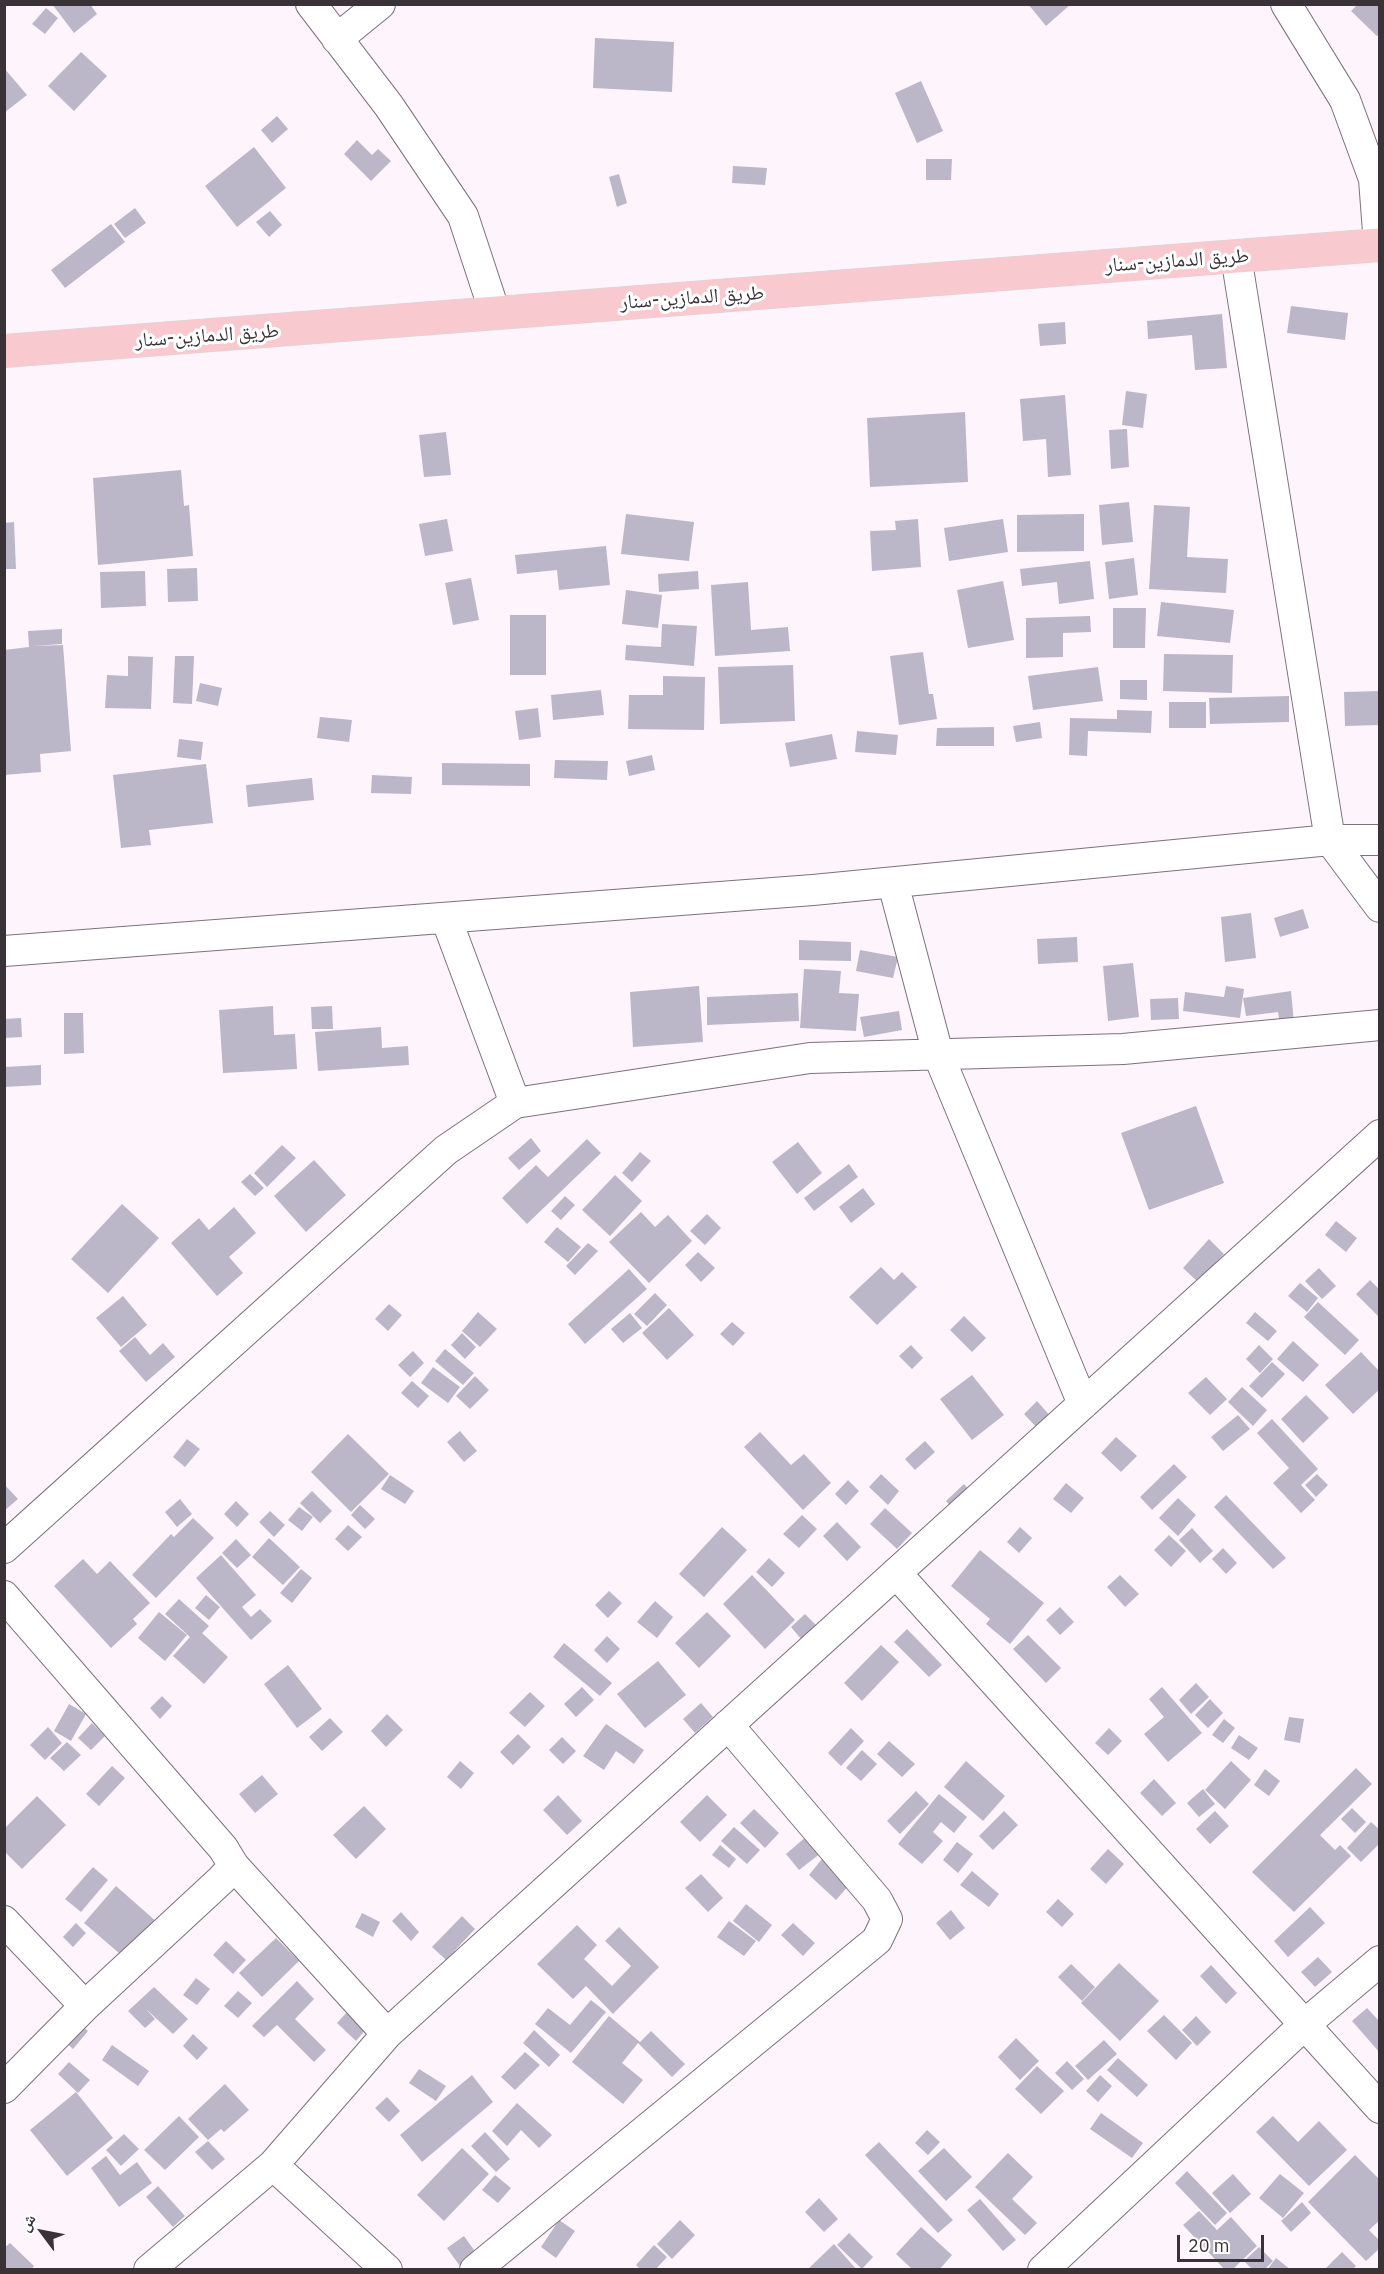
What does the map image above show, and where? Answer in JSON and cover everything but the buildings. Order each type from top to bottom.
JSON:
[{"type":"highway","name":"طريق الدمازين-سنار","points":[[4,351],[1379,245]]},
{"type":"street","points":[[311,4],[389,106],[462,216],[495,313]]},
{"type":"street","points":[[337,39],[380,4]]},
{"type":"street","points":[[1286,4],[1346,100],[1377,177],[1379,245]]},
{"type":"street","points":[[1236,256],[1330,840],[1380,907]]},
{"type":"street","points":[[4,951],[893,883],[1330,840],[1380,840]]},
{"type":"street","points":[[893,883],[938,1054],[1083,1404]]},
{"type":"street","points":[[446,918],[515,1103]]},
{"type":"street","points":[[4,1548],[446,1150],[515,1103],[810,1058],[1123,1049],[1380,1025]]},
{"type":"street","points":[[149,2270],[273,2165],[387,2034],[1380,1135]]},
{"type":"street","points":[[896,1573],[1380,2108]]},
{"type":"street","points":[[4,1596],[223,1848],[234,1866],[387,2034]]},
{"type":"street","points":[[475,2270],[877,1940],[887,1919],[877,1900],[728,1725]]},
{"type":"street","points":[[4,2088],[85,2006],[221,1881],[234,1866]]},
{"type":"street","points":[[4,1921],[85,2006]]},
{"type":"street","points":[[1043,2270],[1304,2025],[1380,1961]]},
{"type":"street","points":[[273,2165],[387,2270]]}]
